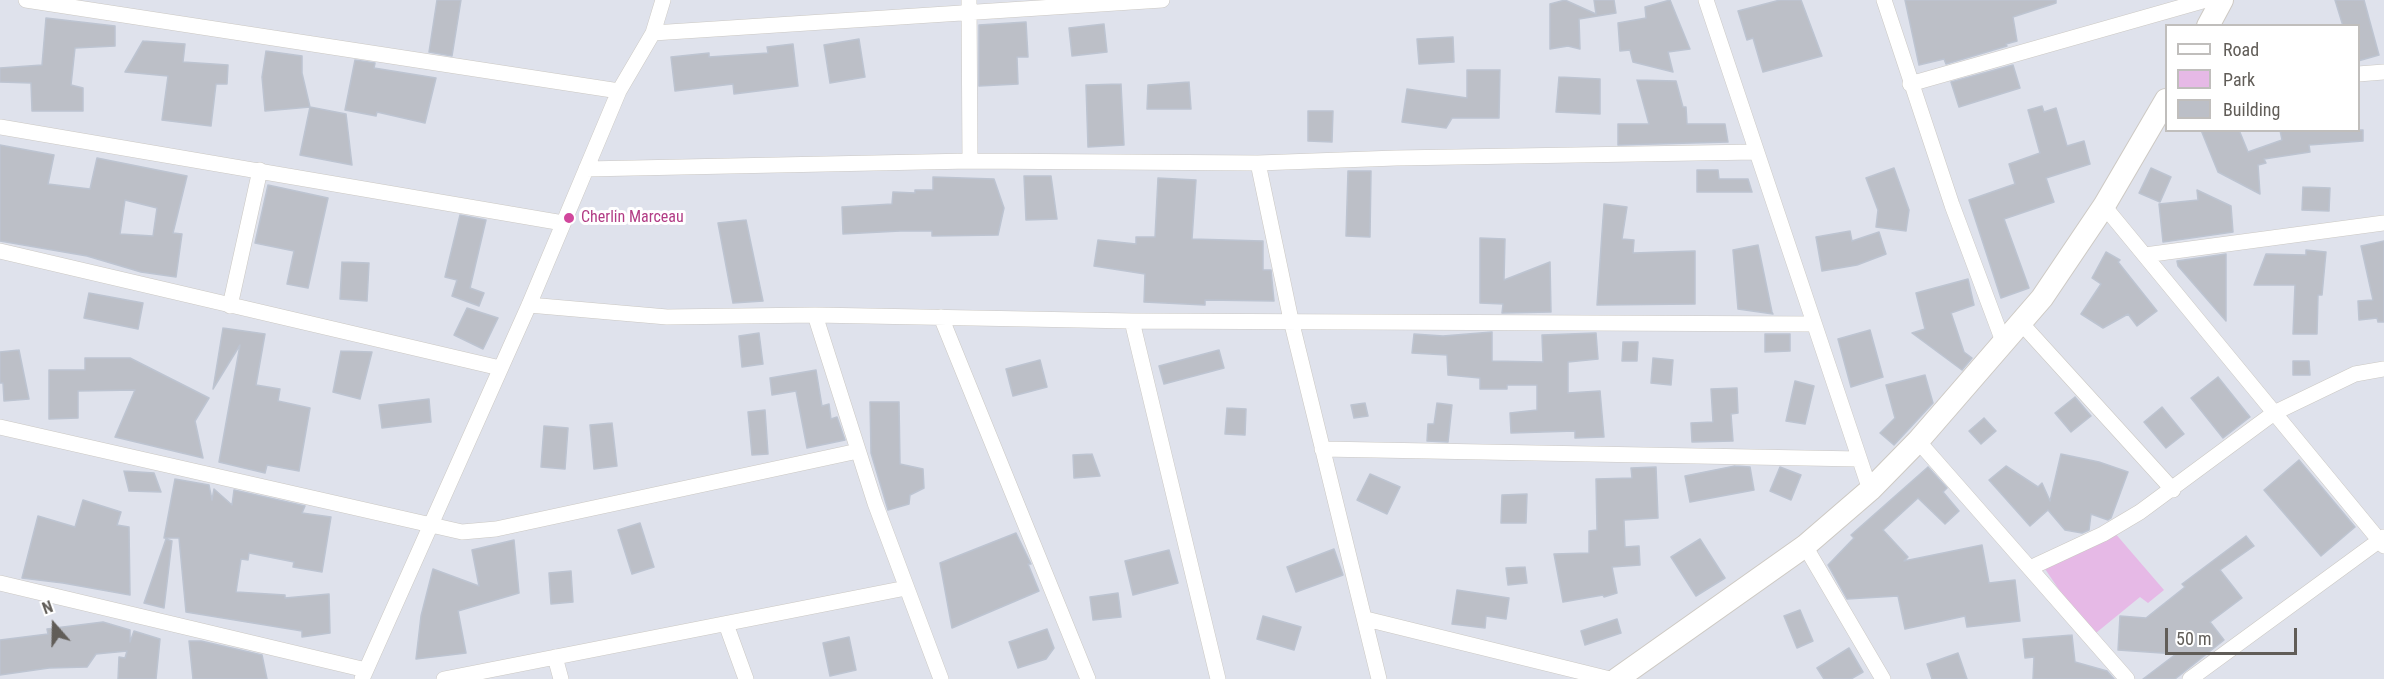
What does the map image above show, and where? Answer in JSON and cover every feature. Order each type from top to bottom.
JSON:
[{"type":"street","points":[[26,0],[620,91]]},
{"type":"street","points":[[0,583],[364,675],[529,305],[620,91],[653,33],[663,0]]},
{"type":"street","points":[[653,33],[969,6],[1162,0]]},
{"type":"street","points":[[1706,0],[1870,490]]},
{"type":"street","points":[[1884,0],[1952,206],[2004,344]]},
{"type":"street","points":[[1910,84],[2206,0]]},
{"type":"street","points":[[2209,24],[2222,0]]},
{"type":"street","points":[[969,6],[970,161]]},
{"type":"street","points":[[2360,74],[2384,72]]},
{"type":"street","points":[[1617,679],[1805,546],[1870,490],[1918,441],[2022,324],[2104,206],[2165,102]]},
{"type":"street","points":[[0,127],[563,223]]},
{"type":"street","points":[[586,169],[970,161],[1258,163],[1396,158],[1756,152]]},
{"type":"street","points":[[1258,163],[1291,320],[1379,679]]},
{"type":"street","points":[[230,306],[260,170]]},
{"type":"street","points":[[2104,206],[2382,541],[2190,679]]},
{"type":"street","points":[[2145,255],[2384,223]]},
{"type":"street","points":[[0,251],[500,368]]},
{"type":"street","points":[[529,305],[667,317],[815,315],[1132,321],[1814,324]]},
{"type":"street","points":[[815,315],[858,451],[941,679]]},
{"type":"street","points":[[941,317],[1088,679]]},
{"type":"street","points":[[1132,321],[1218,679]]},
{"type":"street","points":[[2022,324],[2173,490]]},
{"type":"street","points":[[2030,568],[2103,534],[2173,490],[2274,413],[2355,374],[2384,369]]},
{"type":"street","points":[[0,428],[462,532],[496,529],[858,451]]},
{"type":"street","points":[[1918,441],[2127,679]]},
{"type":"street","points":[[1322,449],[1859,459]]},
{"type":"street","points":[[1805,546],[1883,679]]},
{"type":"street","points":[[444,679],[906,588]]},
{"type":"street","points":[[1366,619],[1610,679]]},
{"type":"street","points":[[726,624],[746,679]]},
{"type":"street","points":[[555,657],[561,679]]},
{"type":"green space","points":[[2114,532],[2164,590],[2148,603],[2140,597],[2091,637],[2041,563]]},
{"type":"building","points":[[437,0],[461,0],[452,56],[429,52]]},
{"type":"building","points":[[1565,0],[1596,14],[1594,0],[1614,0],[1616,13],[1579,19],[1580,49],[1568,46],[1550,49],[1550,4]]},
{"type":"building","points":[[1670,0],[1690,49],[1668,52],[1673,72],[1633,62],[1630,50],[1620,51],[1618,23],[1646,18],[1645,7]]},
{"type":"building","points":[[1780,0],[1801,0],[1822,56],[1763,72],[1753,38],[1747,40],[1738,11]]},
{"type":"building","points":[[1905,0],[2056,0],[2056,3],[2013,17],[2017,41],[2006,44],[2007,46],[1946,64],[1944,59],[1919,65]]},
{"type":"building","points":[[2335,0],[2364,0],[2379,55],[2360,60],[2360,24],[2342,24]]},
{"type":"building","points":[[46,18],[115,26],[115,46],[75,48],[71,85],[83,88],[83,111],[32,111],[31,83],[0,82],[0,68],[42,65]]},
{"type":"building","points":[[1026,22],[1028,57],[1017,57],[1018,84],[979,86],[979,25]]},
{"type":"building","points":[[1104,24],[1107,52],[1072,56],[1069,28]]},
{"type":"building","points":[[1453,37],[1454,62],[1419,64],[1417,39]]},
{"type":"building","points":[[859,39],[865,77],[830,83],[824,45]]},
{"type":"building","points":[[143,41],[185,44],[183,62],[228,65],[227,84],[216,84],[211,126],[162,120],[168,76],[125,72]]},
{"type":"building","points":[[793,44],[798,86],[734,94],[733,84],[675,91],[671,57],[709,53],[709,57],[768,53],[767,47]]},
{"type":"building","points":[[266,51],[302,56],[302,73],[310,107],[265,111],[262,77]]},
{"type":"building","points":[[355,60],[375,63],[374,68],[436,78],[425,123],[377,112],[376,116],[345,110]]},
{"type":"building","points":[[2013,65],[2020,88],[1959,107],[1951,82]]},
{"type":"building","points":[[1467,70],[1500,70],[1499,118],[1452,118],[1446,128],[1402,122],[1407,89],[1467,98]]},
{"type":"building","points":[[1559,77],[1600,79],[1600,114],[1556,112]]},
{"type":"building","points":[[1637,80],[1676,81],[1683,107],[1686,107],[1687,124],[1725,124],[1728,142],[1618,145],[1618,124],[1649,124]]},
{"type":"building","points":[[1189,82],[1191,109],[1147,109],[1148,85]]},
{"type":"building","points":[[1121,84],[1124,145],[1088,147],[1086,85]]},
{"type":"building","points":[[2042,106],[2044,112],[2056,108],[2067,146],[2084,141],[2090,164],[2046,178],[2054,202],[2004,219],[2029,288],[2001,298],[1969,200],[2015,184],[2009,164],[2040,153],[2028,110]]},
{"type":"building","points":[[310,107],[346,114],[352,165],[300,155]]},
{"type":"building","points":[[1308,111],[1333,111],[1332,142],[1308,141]]},
{"type":"building","points":[[2363,130],[2363,141],[2309,145],[2310,152],[2264,159],[2266,163],[2258,165],[2260,194],[2218,172],[2202,132],[2240,132],[2248,152],[2282,140],[2280,132],[2360,132]]},
{"type":"building","points":[[0,145],[54,155],[48,184],[90,189],[97,158],[187,176],[173,233],[182,234],[176,277],[141,272],[87,256],[0,241]],"holes":[[[125,200],[157,208],[153,236],[120,234]]]},
{"type":"building","points":[[1894,168],[1909,210],[1906,231],[1876,227],[1878,210],[1866,178]]},
{"type":"building","points":[[2151,168],[2171,177],[2160,202],[2139,193]]},
{"type":"building","points":[[1697,170],[1718,170],[1719,179],[1748,179],[1752,192],[1697,192]]},
{"type":"building","points":[[1348,171],[1371,171],[1370,237],[1346,236]]},
{"type":"building","points":[[1024,176],[1051,176],[1057,219],[1026,220]]},
{"type":"building","points":[[933,177],[994,179],[1004,208],[998,235],[932,236],[932,231],[843,234],[842,207],[892,204],[893,192],[915,193],[915,190],[933,190]]},
{"type":"building","points":[[1158,178],[1196,180],[1192,239],[1263,241],[1263,270],[1271,270],[1274,301],[1205,300],[1205,305],[1144,302],[1145,274],[1094,266],[1098,240],[1136,244],[1136,237],[1155,237]]},
{"type":"building","points":[[268,185],[328,198],[308,288],[287,284],[294,251],[255,243]]},
{"type":"building","points":[[2303,187],[2330,188],[2329,211],[2302,210]]},
{"type":"building","points":[[2197,190],[2231,206],[2233,232],[2163,242],[2159,204],[2198,200]]},
{"type":"building","points":[[1604,204],[1627,207],[1622,239],[1634,240],[1633,253],[1695,251],[1695,304],[1597,305]]},
{"type":"building","points":[[460,215],[486,220],[470,288],[484,293],[479,306],[452,296],[457,280],[445,277]]},
{"type":"building","points":[[746,220],[763,301],[733,303],[718,223]]},
{"type":"building","points":[[1850,231],[1852,241],[1879,232],[1886,254],[1857,265],[1822,271],[1816,237]]},
{"type":"building","points":[[1480,238],[1505,239],[1504,280],[1550,262],[1551,312],[1502,313],[1503,304],[1480,303]]},
{"type":"building","points":[[2384,241],[2384,322],[2378,322],[2377,318],[2359,320],[2358,301],[2373,300],[2361,246]]},
{"type":"building","points":[[1758,245],[1773,314],[1738,309],[1733,250]]},
{"type":"building","points":[[2306,250],[2326,252],[2322,295],[2318,295],[2317,334],[2293,334],[2295,285],[2254,285],[2266,254],[2306,255]]},
{"type":"building","points":[[2106,252],[2120,260],[2118,262],[2157,311],[2137,326],[2128,314],[2103,328],[2081,314],[2101,284],[2092,278]]},
{"type":"building","points":[[2226,254],[2226,321],[2178,266],[2177,261]]},
{"type":"building","points":[[342,262],[369,263],[367,301],[340,299]]},
{"type":"building","points":[[1968,279],[1974,305],[1951,313],[1964,352],[1972,358],[1962,370],[1912,333],[1925,329],[1916,293]]},
{"type":"building","points":[[89,293],[143,303],[138,329],[84,318]]},
{"type":"building","points":[[467,308],[498,318],[483,349],[454,335]]},
{"type":"building","points":[[223,328],[265,334],[256,385],[280,389],[278,401],[310,408],[299,471],[267,465],[265,473],[219,462],[240,345],[213,389]]},
{"type":"building","points":[[1870,330],[1883,377],[1851,387],[1838,339]]},
{"type":"building","points":[[1492,332],[1492,361],[1543,362],[1542,335],[1596,333],[1598,359],[1568,362],[1568,393],[1600,391],[1604,437],[1575,438],[1575,431],[1511,433],[1510,413],[1537,410],[1537,385],[1507,385],[1507,389],[1480,389],[1480,378],[1448,375],[1447,355],[1412,353],[1414,334],[1443,336]]},
{"type":"building","points":[[759,333],[763,364],[742,367],[739,336]]},
{"type":"building","points":[[1765,334],[1790,334],[1790,351],[1765,352]]},
{"type":"building","points":[[1623,342],[1638,342],[1637,361],[1622,361]]},
{"type":"building","points":[[19,350],[29,399],[4,401],[3,383],[0,383],[0,352]]},
{"type":"building","points":[[1219,350],[1224,368],[1164,384],[1159,366]]},
{"type":"building","points":[[341,351],[372,352],[360,399],[333,392]]},
{"type":"building","points":[[85,358],[130,358],[209,398],[195,421],[203,458],[115,437],[135,390],[78,391],[78,418],[49,419],[49,370],[85,370]]},
{"type":"building","points":[[1653,358],[1673,360],[1671,385],[1651,383]]},
{"type":"building","points":[[1040,360],[1047,387],[1013,396],[1006,369]]},
{"type":"building","points":[[2293,361],[2309,361],[2310,375],[2293,375]]},
{"type":"building","points":[[816,370],[822,406],[829,404],[831,419],[837,417],[845,440],[807,448],[796,391],[772,395],[770,378]]},
{"type":"building","points":[[1925,375],[1933,403],[1894,445],[1880,433],[1895,418],[1886,385]]},
{"type":"building","points":[[2218,377],[2250,417],[2223,438],[2191,398]]},
{"type":"building","points":[[1795,381],[1814,386],[1805,424],[1786,421]]},
{"type":"building","points":[[1737,388],[1738,413],[1731,414],[1733,441],[1692,442],[1691,423],[1713,422],[1711,389]]},
{"type":"building","points":[[2075,397],[2091,416],[2071,432],[2055,413]]},
{"type":"building","points":[[429,399],[431,422],[382,428],[379,405]]},
{"type":"building","points":[[870,402],[899,402],[900,464],[923,469],[924,488],[910,495],[909,504],[888,510],[871,453]]},
{"type":"building","points":[[1365,403],[1368,416],[1354,418],[1351,405]]},
{"type":"building","points":[[1437,403],[1452,405],[1448,442],[1427,441],[1428,424],[1434,424]]},
{"type":"building","points":[[2162,407],[2184,434],[2166,448],[2144,422]]},
{"type":"building","points":[[1227,408],[1246,409],[1245,435],[1225,434]]},
{"type":"building","points":[[765,410],[768,454],[752,455],[748,412]]},
{"type":"building","points":[[1984,418],[1996,431],[1981,444],[1969,431]]},
{"type":"building","points":[[612,423],[617,466],[594,469],[590,425]]},
{"type":"building","points":[[544,426],[568,428],[565,469],[541,467]]},
{"type":"building","points":[[1092,454],[1100,476],[1074,478],[1073,455]]},
{"type":"building","points":[[2061,454],[2099,462],[2128,472],[2111,518],[2108,520],[2091,514],[2089,530],[2082,533],[2065,530],[2048,510],[2030,526],[1989,480],[2006,466],[2038,487],[2042,483],[2050,501]]},
{"type":"building","points":[[2299,460],[2355,527],[2321,556],[2264,490]]},
{"type":"building","points":[[1735,466],[1750,467],[1754,490],[1690,502],[1685,476]]},
{"type":"building","points":[[1656,467],[1658,518],[1624,520],[1625,547],[1639,546],[1640,565],[1612,567],[1617,593],[1604,597],[1603,595],[1563,602],[1554,554],[1589,553],[1589,531],[1597,530],[1596,479],[1632,478],[1631,468]]},
{"type":"building","points":[[1780,467],[1801,475],[1791,500],[1770,491]]},
{"type":"building","points":[[1928,467],[1947,488],[1943,492],[1959,511],[1945,524],[1918,498],[1883,530],[1908,557],[1904,561],[1982,545],[1989,583],[2015,580],[2020,621],[1967,627],[1965,616],[1905,629],[1898,596],[1847,599],[1828,565],[1854,538],[1851,535]]},
{"type":"building","points":[[124,471],[154,473],[161,492],[129,491]]},
{"type":"building","points":[[1370,474],[1400,487],[1387,514],[1357,500]]},
{"type":"building","points":[[175,479],[209,485],[212,500],[214,489],[232,505],[234,490],[305,506],[302,513],[331,517],[322,572],[293,567],[294,562],[249,553],[248,560],[241,559],[236,592],[285,595],[285,598],[329,594],[330,633],[302,637],[302,631],[186,612],[179,538],[164,538]]},
{"type":"building","points":[[1527,494],[1526,523],[1501,523],[1502,495]]},
{"type":"building","points":[[83,500],[121,512],[117,525],[129,527],[130,595],[22,578],[38,516],[75,527]]},
{"type":"building","points":[[640,523],[654,567],[632,574],[618,530]]},
{"type":"building","points":[[1016,533],[1031,564],[1028,564],[1039,591],[952,628],[940,563]]},
{"type":"building","points":[[2246,536],[2254,546],[2220,570],[2242,598],[2210,622],[2224,640],[2175,679],[2143,679],[2176,654],[2118,650],[2120,616],[2146,618],[2185,587],[2182,584]]},
{"type":"building","points":[[166,539],[172,541],[164,608],[144,603]]},
{"type":"building","points":[[1700,539],[1725,578],[1696,596],[1671,557]]},
{"type":"building","points":[[514,540],[519,593],[458,611],[466,653],[416,659],[421,616],[433,569],[479,586],[472,550]]},
{"type":"building","points":[[1334,549],[1343,575],[1296,592],[1287,567]]},
{"type":"building","points":[[1169,550],[1178,583],[1133,595],[1125,561]]},
{"type":"building","points":[[1525,567],[1527,583],[1508,585],[1506,568]]},
{"type":"building","points":[[571,571],[573,602],[551,604],[549,573]]},
{"type":"building","points":[[1457,590],[1509,598],[1506,619],[1486,616],[1485,628],[1452,624]]},
{"type":"building","points":[[1118,593],[1121,617],[1093,620],[1090,597]]},
{"type":"building","points":[[1800,610],[1813,641],[1797,648],[1784,616]]},
{"type":"building","points":[[1263,616],[1301,627],[1294,650],[1257,639]]},
{"type":"building","points":[[1617,619],[1621,633],[1585,645],[1581,631]]},
{"type":"building","points":[[103,622],[130,630],[130,642],[134,631],[160,639],[156,679],[118,679],[119,657],[125,658],[127,651],[96,654],[87,667],[49,668],[0,675],[0,640],[48,634],[47,629]]},
{"type":"building","points":[[1047,629],[1054,648],[1046,659],[1018,668],[1009,642]]},
{"type":"building","points":[[2072,635],[2075,662],[2107,671],[2114,679],[2033,679],[2034,657],[2025,658],[2023,639]]},
{"type":"building","points":[[849,637],[856,670],[830,676],[823,643]]},
{"type":"building","points":[[189,641],[201,641],[262,655],[267,679],[193,679]]},
{"type":"building","points":[[1849,648],[1863,672],[1851,679],[1824,679],[1817,668]]},
{"type":"building","points":[[1958,653],[1967,679],[1932,679],[1927,664]]},
{"type":"place","name":"Cherlin Marceau","points":[[569,218]]}]
